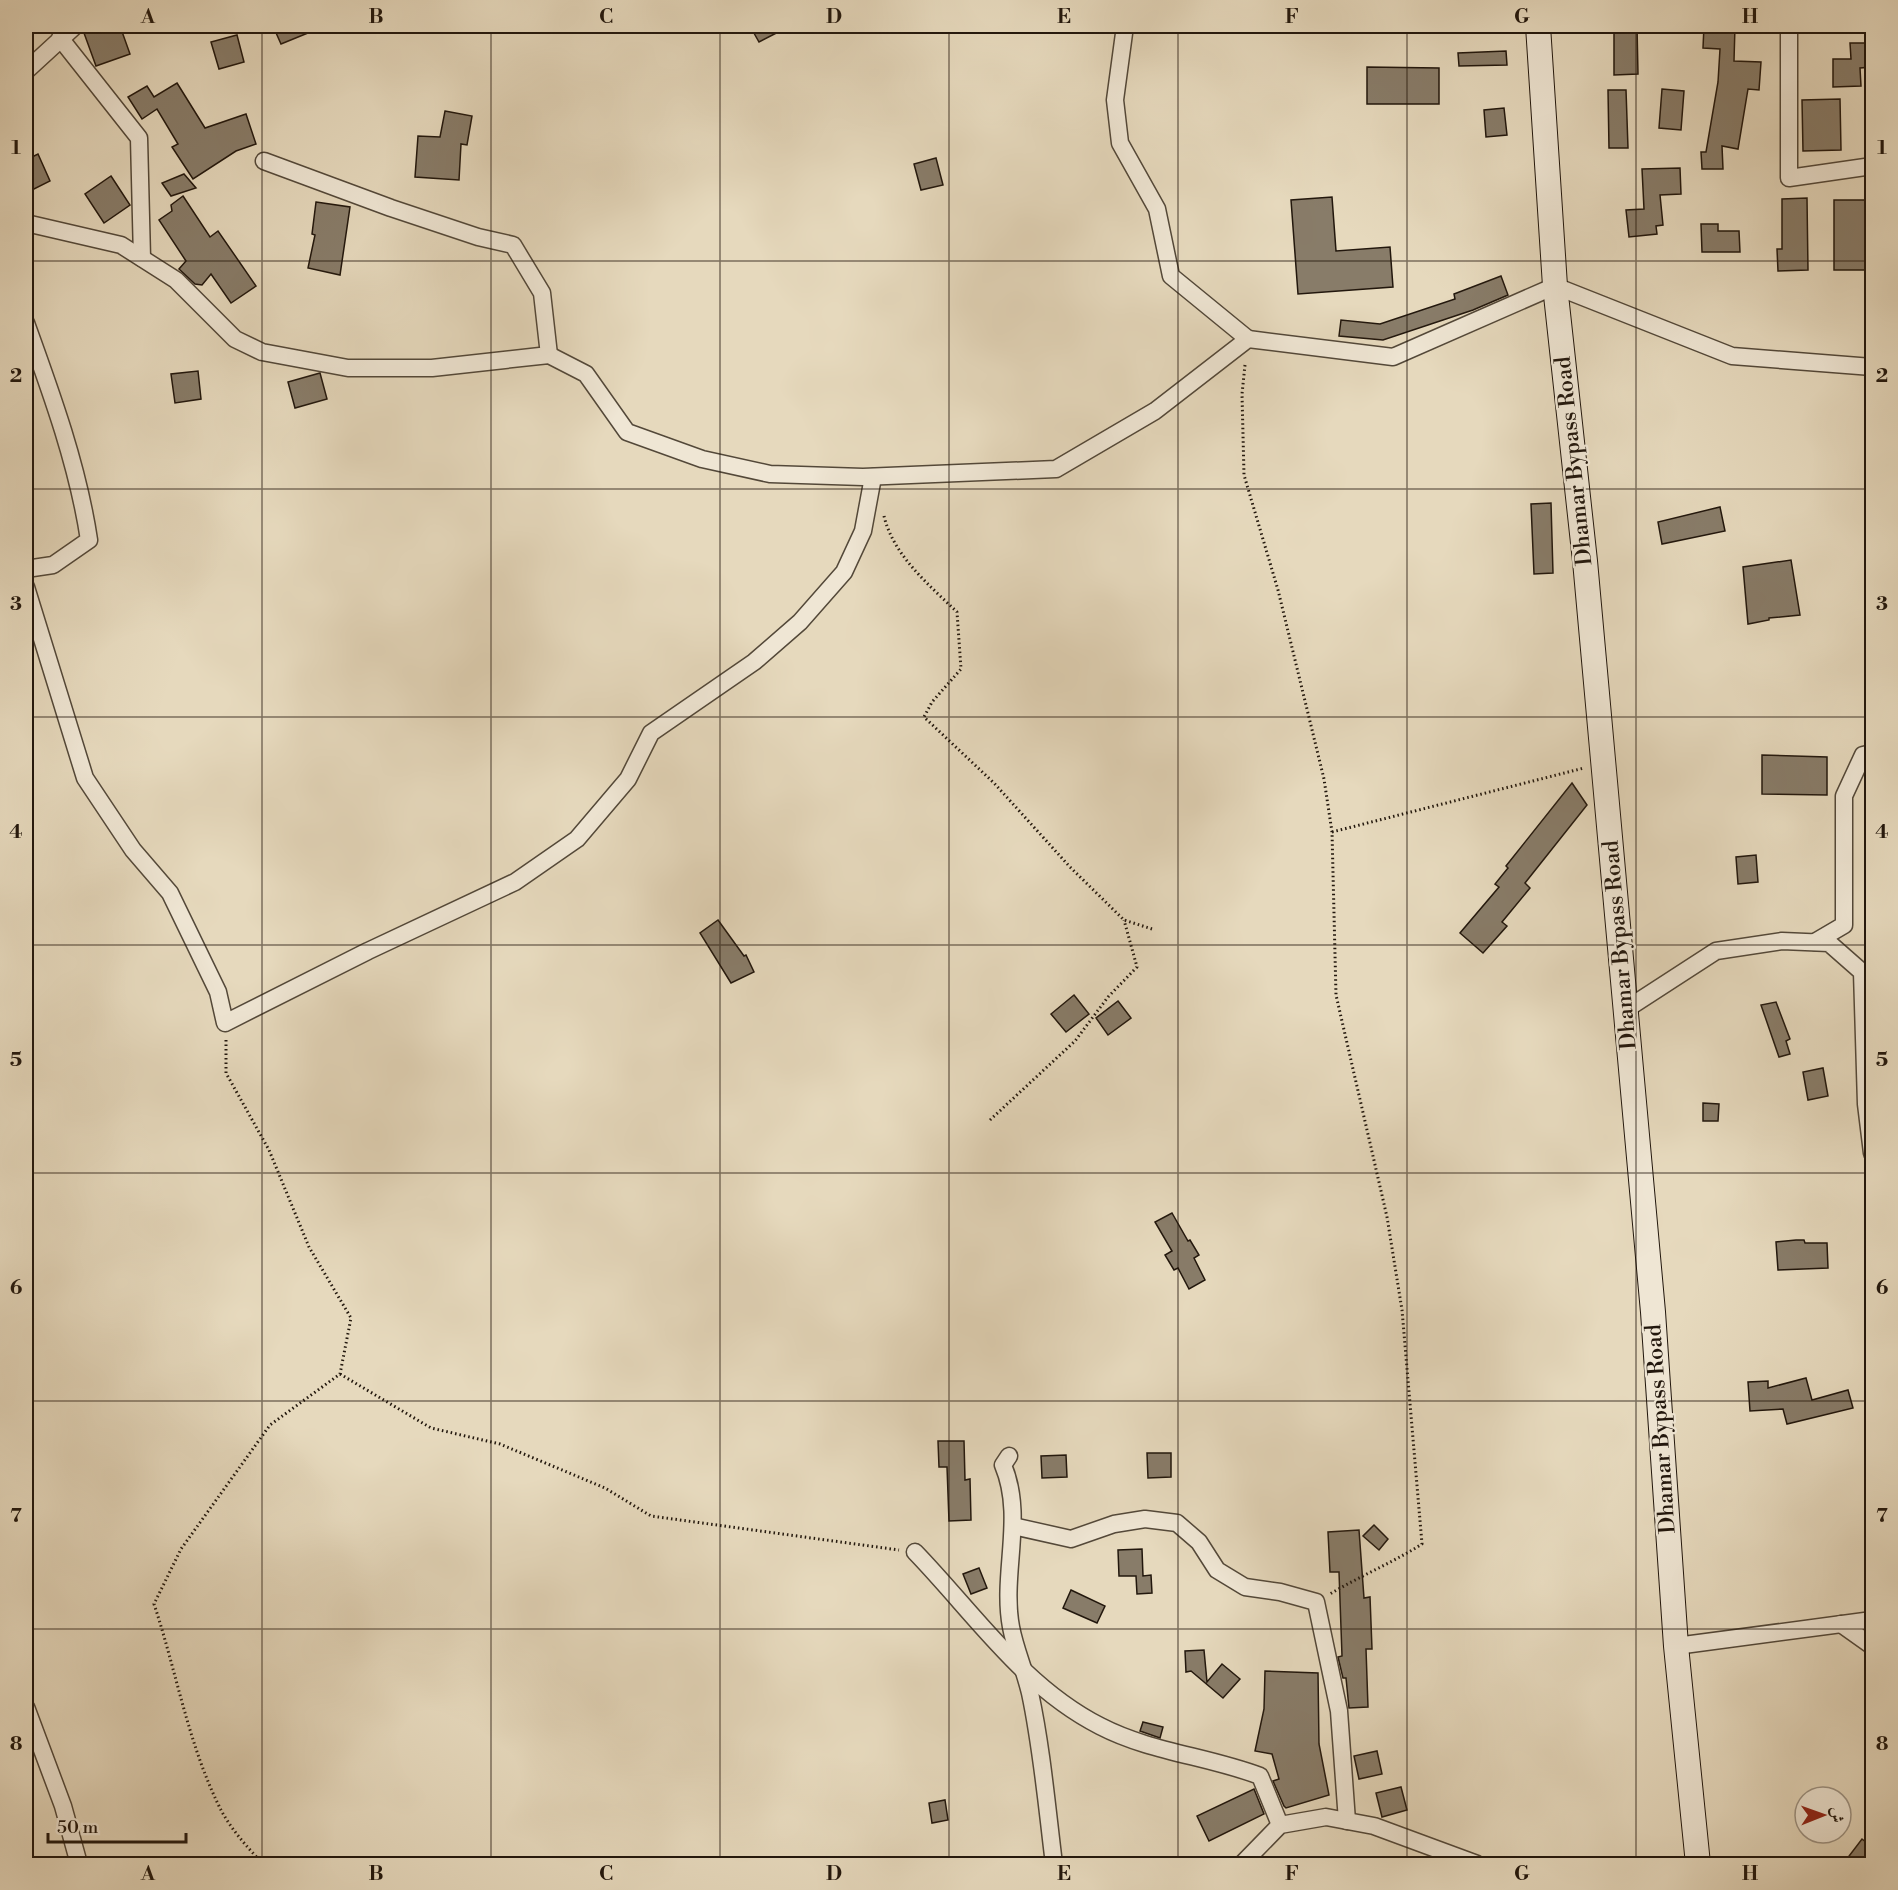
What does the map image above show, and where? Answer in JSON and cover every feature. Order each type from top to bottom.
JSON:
[{"type":"main road","name":"Dhamar Bypass Road","points":[[1538,26],[1556,286],[1626,1010],[1653,1312],[1676,1646],[1698,1864]]},
{"type":"street","points":[[26,71],[75,26]]},
{"type":"street","points":[[1125,26],[1115,100],[1120,143],[1157,209],[1171,276],[1248,339],[1393,357],[1556,286],[1732,356],[1872,367]]},
{"type":"street","points":[[1789,26],[1789,178],[1872,166]]},
{"type":"street","points":[[60,38],[139,138],[142,258]]},
{"type":"street","points":[[264,160],[391,208],[513,245],[542,293],[549,355]]},
{"type":"street","points":[[26,223],[121,245],[176,280],[236,339],[262,352],[348,368],[432,368],[549,355],[586,374],[627,432],[702,459],[770,474],[873,477],[1056,469],[1155,411],[1248,339]]},
{"type":"street","points":[[26,323],[44,372],[84,507],[88,540],[53,565],[26,569]]},
{"type":"street","points":[[26,587],[85,778],[133,850],[170,893],[218,992],[225,1023],[368,951],[515,882],[577,839],[628,779],[651,734],[754,662],[800,622],[844,572],[862,531],[873,477]]},
{"type":"street","points":[[1815,942],[1844,925],[1844,796],[1863,755],[1872,753]]},
{"type":"street","points":[[1626,1010],[1716,951],[1782,941],[1829,943],[1862,972],[1866,1104],[1872,1153]]},
{"type":"street","points":[[1009,1456],[1003,1465],[1010,1481],[1013,1526],[1007,1572],[1011,1627],[1030,1693],[1054,1864]]},
{"type":"street","points":[[1013,1526],[1071,1539],[1114,1524],[1145,1519],[1177,1523],[1199,1542],[1217,1570],[1245,1587],[1280,1592],[1316,1602],[1339,1711],[1347,1821]]},
{"type":"street","points":[[915,1552],[1024,1672],[1056,1700],[1101,1726],[1158,1749],[1230,1764],[1260,1776],[1280,1825]]},
{"type":"street","points":[[1676,1646],[1872,1620]]},
{"type":"street","points":[[1841,1624],[1872,1646]]},
{"type":"street","points":[[26,1707],[63,1806],[79,1864]]},
{"type":"street","points":[[1242,1864],[1280,1825],[1326,1816],[1374,1826],[1477,1864]]},
{"type":"street","points":[[1439,1850],[1449,1864]]},
{"type":"path","points":[[1248,339],[1242,394],[1244,475],[1278,590],[1324,779],[1332,832],[1336,995],[1388,1217],[1402,1310],[1422,1544],[1392,1563],[1366,1572],[1316,1602]]},
{"type":"path","points":[[882,512],[888,535],[924,580],[957,612],[961,669],[932,702],[924,717],[994,783],[1070,867],[1124,920],[1152,929]]},
{"type":"path","points":[[1332,832],[1603,764]]},
{"type":"path","points":[[990,1120],[1075,1041],[1108,997],[1137,967],[1124,920]]},
{"type":"path","points":[[225,1023],[226,1073],[269,1150],[309,1247],[351,1318],[340,1374],[270,1425],[181,1549],[154,1604],[200,1758],[220,1807],[246,1846],[263,1864]]},
{"type":"path","points":[[340,1374],[431,1428],[500,1444],[606,1488],[651,1516],[915,1552]]},
{"type":"building","points":[[106,26],[120,26],[130,54],[96,66],[84,33]]},
{"type":"building","points":[[273,26],[325,26],[281,44]]},
{"type":"building","points":[[750,26],[790,26],[759,42]]},
{"type":"building","points":[[1614,26],[1637,26],[1638,74],[1614,75]]},
{"type":"building","points":[[1704,26],[1735,26],[1734,61],[1761,62],[1759,90],[1748,89],[1738,149],[1722,146],[1723,169],[1702,169],[1701,152],[1706,152],[1718,82],[1720,49],[1703,48]]},
{"type":"building","points":[[237,35],[244,62],[219,69],[211,42]]},
{"type":"building","points":[[1850,43],[1872,43],[1872,67],[1860,68],[1861,86],[1833,87],[1833,59],[1851,59]]},
{"type":"building","points":[[1506,51],[1507,65],[1459,66],[1458,53]]},
{"type":"building","points":[[1367,67],[1439,68],[1439,104],[1367,104]]},
{"type":"building","points":[[177,83],[205,128],[246,114],[256,144],[236,151],[193,179],[172,147],[178,144],[157,109],[142,119],[128,97],[147,86],[154,97]]},
{"type":"building","points":[[1662,89],[1684,91],[1681,130],[1659,128]]},
{"type":"building","points":[[1608,90],[1626,90],[1628,148],[1609,148]]},
{"type":"building","points":[[1840,99],[1841,150],[1803,151],[1802,100]]},
{"type":"building","points":[[1504,108],[1507,135],[1486,137],[1484,110]]},
{"type":"building","points":[[445,111],[472,116],[467,145],[461,144],[459,180],[415,177],[418,136],[440,137]]},
{"type":"building","points":[[38,154],[50,181],[26,193],[26,160]]},
{"type":"building","points":[[936,158],[943,185],[921,190],[914,164]]},
{"type":"building","points":[[1680,168],[1681,194],[1660,195],[1663,225],[1656,226],[1657,234],[1629,237],[1626,210],[1644,209],[1642,169]]},
{"type":"building","points":[[184,174],[196,188],[171,196],[162,183]]},
{"type":"building","points":[[111,176],[130,205],[104,223],[85,194]]},
{"type":"building","points":[[183,196],[210,237],[218,231],[256,286],[231,303],[211,274],[202,285],[195,284],[179,269],[186,261],[159,220],[172,211],[171,205]]},
{"type":"building","points":[[1332,197],[1336,251],[1390,247],[1393,287],[1298,294],[1291,200]]},
{"type":"building","points":[[1807,198],[1808,270],[1778,271],[1777,249],[1782,249],[1782,199]]},
{"type":"building","points":[[1834,200],[1868,200],[1868,270],[1834,270]]},
{"type":"building","points":[[316,202],[350,207],[340,275],[308,268],[315,235],[312,234]]},
{"type":"building","points":[[1701,224],[1718,224],[1718,231],[1739,231],[1740,252],[1702,252]]},
{"type":"building","points":[[1501,276],[1508,295],[1473,310],[1383,340],[1339,336],[1341,320],[1380,324],[1455,299],[1454,294]]},
{"type":"building","points":[[198,371],[201,399],[175,403],[171,374]]},
{"type":"building","points":[[320,373],[327,399],[295,408],[288,382]]},
{"type":"building","points":[[1551,503],[1553,573],[1534,574],[1531,504]]},
{"type":"building","points":[[1720,507],[1725,531],[1662,544],[1658,522]]},
{"type":"building","points":[[1791,560],[1800,615],[1769,618],[1769,620],[1748,624],[1743,567]]},
{"type":"building","points":[[1762,755],[1827,757],[1827,795],[1762,794]]},
{"type":"building","points":[[1572,783],[1587,805],[1525,883],[1530,888],[1502,922],[1507,926],[1483,953],[1460,933],[1499,887],[1495,884],[1508,868],[1506,866]]},
{"type":"building","points":[[1756,855],[1758,882],[1738,884],[1736,857]]},
{"type":"building","points":[[718,920],[744,956],[746,955],[754,972],[731,983],[700,933]]},
{"type":"building","points":[[1074,995],[1089,1014],[1066,1032],[1051,1014]]},
{"type":"building","points":[[1118,1001],[1131,1018],[1108,1035],[1096,1018]]},
{"type":"building","points":[[1776,1002],[1790,1039],[1786,1041],[1790,1054],[1779,1057],[1761,1005]]},
{"type":"building","points":[[1823,1068],[1828,1096],[1808,1100],[1803,1072]]},
{"type":"building","points":[[1703,1103],[1719,1104],[1718,1121],[1703,1121]]},
{"type":"building","points":[[1172,1213],[1199,1255],[1194,1258],[1205,1280],[1189,1289],[1178,1268],[1174,1270],[1165,1255],[1172,1251],[1155,1222]]},
{"type":"building","points":[[1804,1240],[1805,1243],[1827,1243],[1828,1268],[1778,1270],[1776,1242]]},
{"type":"building","points":[[1806,1378],[1812,1400],[1848,1390],[1853,1408],[1787,1424],[1783,1409],[1750,1411],[1748,1382],[1768,1381],[1768,1388]]},
{"type":"building","points":[[938,1441],[964,1441],[965,1480],[970,1479],[971,1520],[949,1521],[947,1467],[939,1467]]},
{"type":"building","points":[[1147,1453],[1171,1453],[1171,1477],[1148,1478]]},
{"type":"building","points":[[1066,1455],[1067,1477],[1042,1478],[1041,1456]]},
{"type":"building","points":[[1374,1525],[1388,1539],[1379,1550],[1363,1536]]},
{"type":"building","points":[[1359,1530],[1364,1598],[1370,1597],[1372,1649],[1366,1649],[1368,1707],[1349,1708],[1346,1678],[1343,1678],[1338,1657],[1342,1656],[1339,1572],[1330,1572],[1328,1532]]},
{"type":"building","points":[[1142,1549],[1143,1576],[1151,1575],[1152,1593],[1137,1594],[1136,1576],[1119,1576],[1118,1550]]},
{"type":"building","points":[[979,1568],[987,1588],[971,1594],[963,1574]]},
{"type":"building","points":[[1071,1590],[1105,1606],[1097,1623],[1063,1608]]},
{"type":"building","points":[[1204,1650],[1207,1682],[1222,1664],[1240,1679],[1223,1698],[1191,1671],[1186,1672],[1185,1651]]},
{"type":"building","points":[[1265,1671],[1318,1673],[1319,1744],[1329,1795],[1286,1808],[1273,1781],[1279,1779],[1272,1754],[1255,1751],[1264,1709]]},
{"type":"building","points":[[1143,1722],[1163,1727],[1160,1738],[1140,1731]]},
{"type":"building","points":[[1377,1751],[1382,1774],[1359,1779],[1354,1756]]},
{"type":"building","points":[[1401,1787],[1407,1810],[1382,1817],[1376,1793]]},
{"type":"building","points":[[1254,1789],[1264,1814],[1209,1841],[1197,1816]]},
{"type":"building","points":[[945,1800],[948,1820],[932,1823],[929,1803]]},
{"type":"building","points":[[1862,1839],[1872,1847],[1872,1864],[1843,1864]]}]
